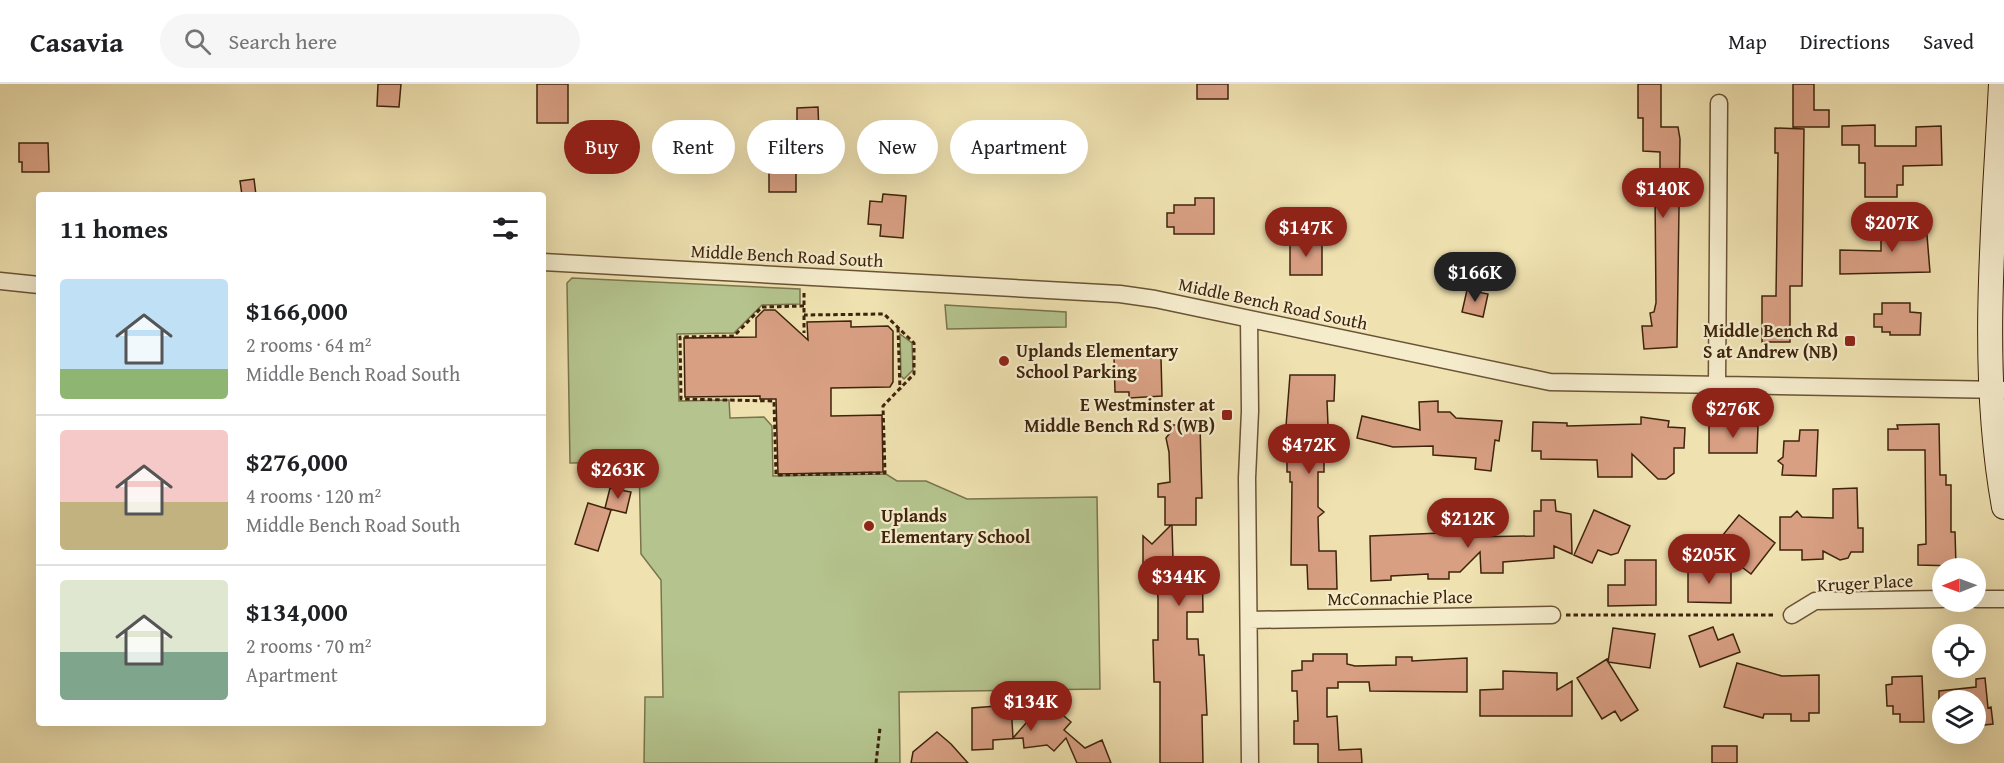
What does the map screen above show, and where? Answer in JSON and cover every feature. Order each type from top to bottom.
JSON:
[{"type":"main road","points":[[2001,84],[1991,299],[1998,390],[1996,456],[2004,507]]},
{"type":"street","points":[[1717,385],[1719,103]]},
{"type":"street","name":"Middle Bench Road South","points":[[546,262],[1120,294],[1155,299],[1550,382],[1998,390]]},
{"type":"street","points":[[0,281],[36,285]]},
{"type":"street","points":[[1249,319],[1250,411],[1246,478],[1250,763]]},
{"type":"street","points":[[1986,599],[2004,598]]},
{"type":"street","name":"Kruger Place","points":[[1792,615],[1815,601],[1932,599]]},
{"type":"street","name":"McConnachie Place","points":[[1249,620],[1552,615]]},
{"type":"path","points":[[804,276],[804,333]]},
{"type":"path","points":[[804,306],[762,307],[734,336],[680,337],[681,399],[774,401],[776,475],[885,473],[883,406],[914,374],[914,343],[884,314],[804,315]]},
{"type":"path","points":[[898,328],[900,390]]},
{"type":"path","points":[[1552,615],[1792,615]]},
{"type":"path","points":[[876,763],[880,728]]},
{"type":"green space","name":"Uplands Elementary School","points":[[572,278],[800,289],[800,304],[762,305],[734,333],[677,334],[679,401],[729,400],[730,418],[764,417],[772,426],[773,476],[886,474],[897,481],[926,481],[967,499],[1097,497],[1100,689],[899,692],[900,763],[644,763],[645,697],[663,697],[661,580],[641,554],[639,462],[570,463],[567,283]]},
{"type":"green space","points":[[945,305],[1066,312],[1066,327],[947,329]]},
{"type":"green space","points":[[900,334],[912,343],[913,370],[904,379],[901,376]]},
{"type":"building","points":[[378,84],[401,84],[399,107],[377,106]]},
{"type":"building","points":[[537,84],[568,84],[568,120],[564,120],[564,123],[537,123]]},
{"type":"building","points":[[1197,84],[1228,84],[1228,99],[1197,99]]},
{"type":"building","points":[[1638,84],[1661,84],[1661,127],[1678,127],[1680,139],[1677,347],[1644,349],[1642,326],[1652,326],[1650,313],[1654,312],[1656,303],[1655,194],[1660,194],[1660,152],[1643,151],[1643,118],[1638,118]]},
{"type":"building","points":[[1793,84],[1814,84],[1814,110],[1829,110],[1829,127],[1793,127]]},
{"type":"building","points":[[818,107],[818,120],[797,120],[797,108]]},
{"type":"building","points":[[1875,125],[1875,146],[1916,146],[1916,127],[1941,126],[1942,165],[1903,166],[1903,185],[1897,185],[1897,197],[1865,197],[1865,163],[1859,163],[1859,145],[1842,145],[1842,126]]},
{"type":"building","points":[[1775,128],[1804,129],[1802,286],[1790,286],[1790,342],[1762,342],[1762,296],[1776,296],[1778,153],[1775,153]]},
{"type":"building","points":[[19,143],[48,143],[49,172],[22,172],[22,162],[19,162]]},
{"type":"building","points":[[769,174],[796,174],[796,192],[769,192]]},
{"type":"building","points":[[254,179],[256,192],[242,192],[240,181]]},
{"type":"building","points":[[883,194],[906,196],[903,238],[880,236],[881,225],[868,224],[870,201],[882,202]]},
{"type":"building","points":[[1195,198],[1214,198],[1214,234],[1174,234],[1174,227],[1167,227],[1167,213],[1174,213],[1174,205],[1195,205]]},
{"type":"building","points":[[1888,223],[1926,223],[1930,272],[1840,274],[1840,250],[1881,251],[1881,237],[1888,237]]},
{"type":"building","points":[[1290,240],[1322,240],[1322,275],[1290,275]]},
{"type":"building","points":[[1467,290],[1488,294],[1483,317],[1462,312]]},
{"type":"building","points":[[1882,303],[1910,303],[1910,312],[1921,313],[1920,335],[1890,335],[1890,332],[1882,332],[1882,327],[1874,327],[1874,314],[1882,314]]},
{"type":"building","points":[[764,310],[775,310],[808,340],[807,322],[851,321],[851,327],[888,326],[893,331],[893,382],[890,387],[831,388],[831,416],[882,415],[883,472],[778,474],[776,399],[760,399],[760,396],[685,397],[684,338],[756,337],[756,318]]},
{"type":"building","points":[[1114,357],[1161,358],[1162,396],[1129,398],[1129,392],[1115,392]]},
{"type":"building","points":[[1290,375],[1335,375],[1334,401],[1327,401],[1328,425],[1324,425],[1324,472],[1318,472],[1318,507],[1324,512],[1318,517],[1319,551],[1336,551],[1337,589],[1308,589],[1307,565],[1291,565],[1292,482],[1290,482],[1290,472],[1287,472],[1287,450],[1302,426],[1286,426]]},
{"type":"building","points":[[1438,401],[1438,412],[1450,412],[1456,418],[1502,421],[1499,441],[1495,440],[1491,471],[1475,469],[1476,458],[1433,455],[1433,446],[1393,447],[1357,438],[1362,416],[1420,430],[1419,402]]},
{"type":"building","points":[[1641,417],[1669,421],[1668,427],[1685,428],[1684,448],[1674,448],[1674,473],[1666,479],[1658,479],[1632,454],[1632,477],[1598,477],[1597,460],[1541,459],[1541,451],[1532,451],[1533,422],[1567,423],[1567,426],[1641,424]]},
{"type":"building","points":[[1939,424],[1940,475],[1946,475],[1946,485],[1951,485],[1951,532],[1955,532],[1956,558],[1932,558],[1932,565],[1918,565],[1918,545],[1926,544],[1925,450],[1888,450],[1888,429],[1898,429],[1897,425]]},
{"type":"building","points":[[1173,425],[1200,425],[1202,498],[1196,498],[1196,525],[1172,525],[1173,559],[1202,559],[1203,612],[1187,612],[1187,639],[1198,639],[1199,655],[1204,655],[1207,715],[1202,715],[1203,763],[1160,763],[1160,682],[1154,682],[1153,640],[1158,640],[1158,597],[1155,580],[1143,580],[1143,536],[1152,544],[1171,525],[1165,525],[1165,497],[1158,497],[1158,484],[1170,482],[1166,438],[1173,429]]},
{"type":"building","points":[[1709,426],[1758,426],[1757,453],[1709,453]]},
{"type":"building","points":[[1800,430],[1818,430],[1816,476],[1782,475],[1783,465],[1778,461],[1783,457],[1784,441],[1799,441]]},
{"type":"building","points":[[610,488],[631,492],[626,513],[605,508]]},
{"type":"building","points":[[1857,488],[1858,528],[1863,528],[1863,552],[1851,552],[1848,558],[1840,560],[1823,551],[1823,559],[1802,560],[1802,550],[1780,550],[1780,517],[1791,517],[1797,511],[1802,517],[1833,518],[1833,489]]},
{"type":"building","points":[[1541,500],[1555,500],[1556,511],[1571,514],[1572,554],[1554,546],[1554,558],[1503,562],[1503,573],[1481,573],[1480,552],[1460,572],[1449,572],[1449,579],[1428,579],[1428,574],[1391,576],[1391,580],[1371,581],[1370,536],[1464,532],[1464,537],[1534,536],[1534,511],[1541,511]]},
{"type":"building","points":[[588,503],[611,510],[598,551],[575,544]]},
{"type":"building","points":[[1594,510],[1630,526],[1618,553],[1611,555],[1598,550],[1592,563],[1574,555]]},
{"type":"building","points":[[1739,515],[1775,543],[1751,574],[1714,546]]},
{"type":"building","points":[[1625,560],[1656,560],[1656,605],[1608,606],[1608,585],[1625,585]]},
{"type":"building","points":[[1688,567],[1731,568],[1731,603],[1688,602]]},
{"type":"building","points":[[1713,627],[1718,640],[1733,634],[1740,652],[1700,667],[1689,636]]},
{"type":"building","points":[[1613,628],[1655,634],[1650,668],[1608,662]]},
{"type":"building","points":[[1313,654],[1347,654],[1347,664],[1355,666],[1396,665],[1396,657],[1412,657],[1412,661],[1467,658],[1467,692],[1370,691],[1369,682],[1338,682],[1338,688],[1327,688],[1327,717],[1337,716],[1339,750],[1361,749],[1362,763],[1318,763],[1318,744],[1294,744],[1294,721],[1298,721],[1297,691],[1292,691],[1292,671],[1302,670],[1302,661],[1313,661]]},
{"type":"building","points":[[1607,659],[1638,710],[1621,721],[1615,711],[1602,719],[1577,678]]},
{"type":"building","points":[[1737,663],[1782,676],[1819,675],[1819,713],[1809,713],[1809,721],[1791,721],[1791,714],[1764,714],[1763,718],[1724,707]]},
{"type":"building","points":[[1503,671],[1557,673],[1557,690],[1572,681],[1572,716],[1480,716],[1480,690],[1503,689]]},
{"type":"building","points":[[1922,676],[1924,722],[1900,722],[1900,714],[1893,714],[1893,706],[1887,706],[1886,685],[1892,684],[1892,677]]},
{"type":"building","points":[[1985,678],[1988,708],[1991,707],[1993,724],[1986,725],[1986,690],[1948,690],[1976,687],[1976,679]]},
{"type":"building","points":[[999,703],[1011,703],[1013,738],[1039,708],[1043,712],[1050,704],[1071,722],[1064,730],[1085,748],[1102,740],[1111,763],[1077,763],[1066,738],[1054,751],[1047,745],[1024,748],[1023,738],[993,740],[993,749],[972,750],[972,708],[997,706]]},
{"type":"building","points":[[937,732],[968,763],[911,763],[913,752]]},
{"type":"building","points":[[1712,746],[1737,746],[1737,763],[1712,763]]},
{"type":"place","name":"Middle Bench Rd S at Andrew (NB)","points":[[1850,341]]},
{"type":"place","name":"Uplands Elementary School Parking","points":[[1004,361]]},
{"type":"place","name":"E Westminster at Middle Bench Rd S (WB)","points":[[1227,415]]},
{"type":"place","name":"Uplands Elementary School","points":[[869,526]]}]
